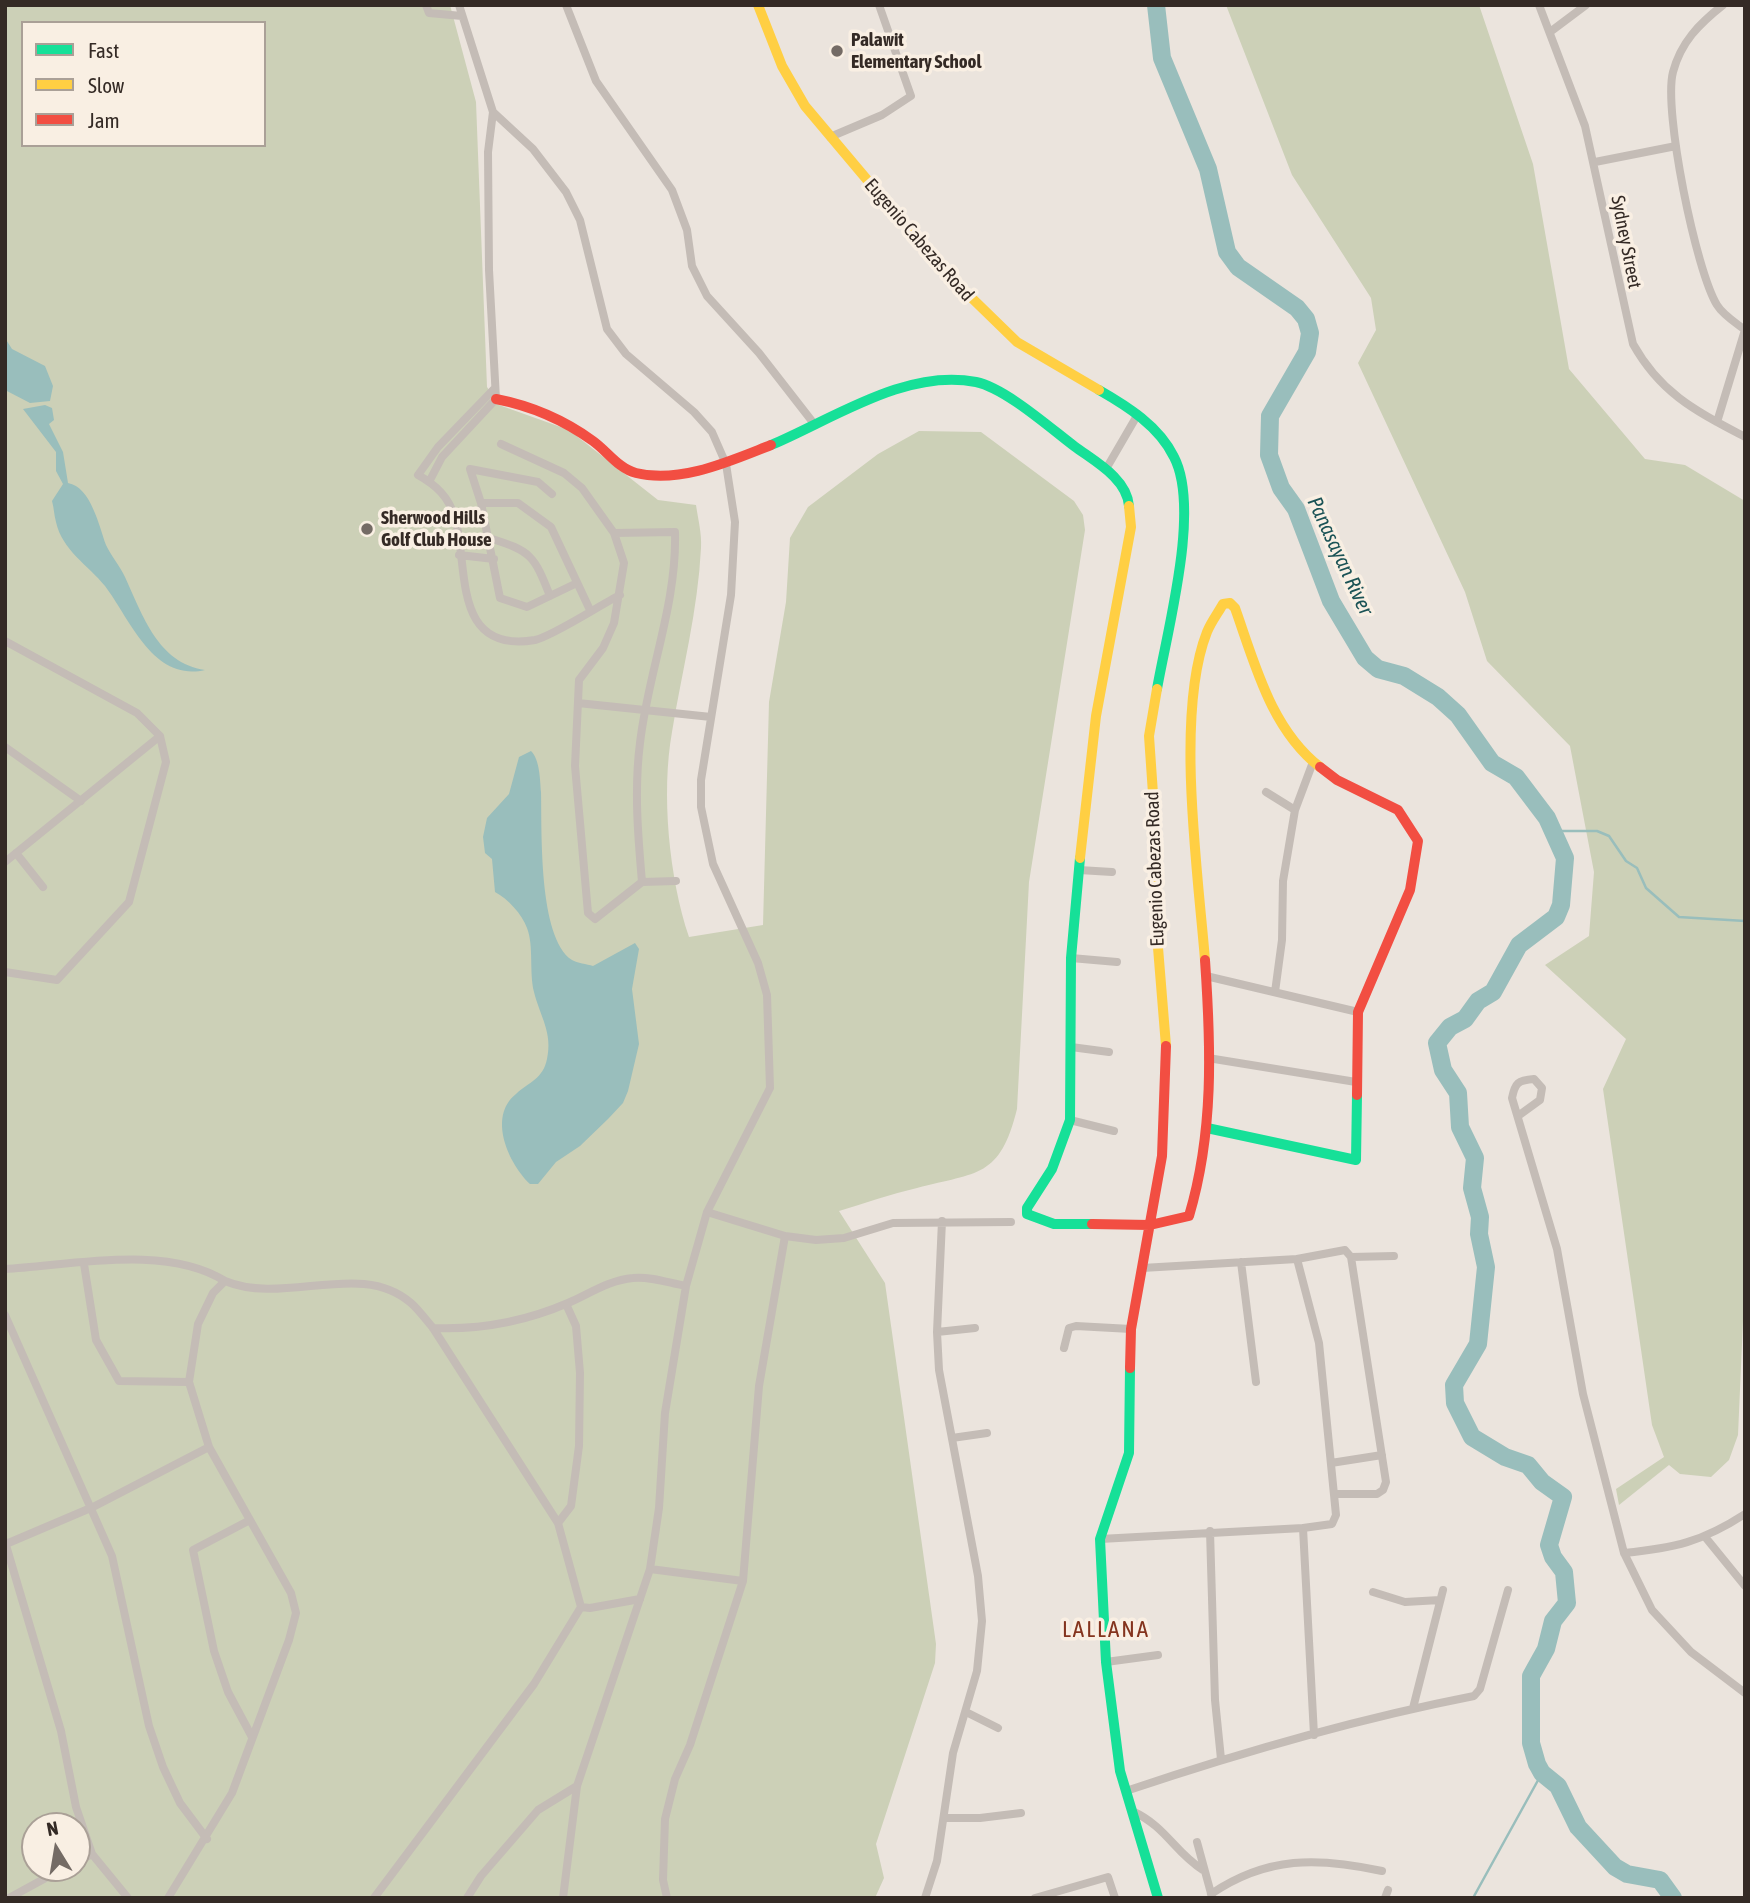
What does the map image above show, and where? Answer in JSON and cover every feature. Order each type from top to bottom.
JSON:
[{"type":"street","points":[[426,5],[429,13],[435,15],[462,16]]},
{"type":"street","points":[[429,482],[442,457],[495,394],[488,152],[494,112],[459,5]]},
{"type":"street","points":[[566,5],[597,80],[672,190],[687,230],[692,266],[707,296],[759,353],[815,425]]},
{"type":"street","name":"Eugenio Cabezas Road","points":[[758,5],[786,74],[805,107],[937,265],[977,306],[1018,342],[1138,414],[1175,456],[1183,483],[1185,518],[1149,736],[1157,851],[1156,923],[1166,1042],[1162,1156],[1131,1329],[1129,1453],[1100,1539],[1106,1662],[1120,1771],[1158,1898]]},
{"type":"street","points":[[830,137],[882,115],[911,96],[879,5]]},
{"type":"street","name":"Sydney Street","points":[[1539,5],[1585,127],[1595,162],[1625,316],[1633,344],[1645,365],[1669,392],[1745,437]]},
{"type":"street","points":[[1550,32],[1586,5]]},
{"type":"street","points":[[1717,422],[1745,330],[1719,309],[1699,258],[1676,146],[1670,98],[1672,75],[1688,37],[1723,5]]},
{"type":"street","points":[[494,112],[533,149],[566,192],[580,220],[607,329],[626,354],[694,412],[712,432],[726,464],[735,522],[731,595],[701,780],[701,807],[713,864],[758,963],[767,995],[770,1088],[707,1212],[686,1286],[665,1413],[659,1508],[650,1569],[607,1693],[597,1736],[578,1786],[563,1898]]},
{"type":"street","points":[[1595,162],[1676,146]]},
{"type":"street","points":[[495,394],[527,404],[578,430],[635,473],[673,474],[726,464],[902,385],[931,381],[977,382],[1016,402],[1106,469],[1124,488],[1129,500],[1131,527],[1096,716],[1079,870],[1071,958],[1070,1119],[1052,1169],[1027,1208],[1027,1213],[1054,1224],[1150,1225],[1189,1216],[1204,1167],[1208,1058],[1206,976],[1190,755],[1197,678],[1206,638],[1217,610],[1226,602],[1235,608],[1266,696],[1301,752],[1337,780],[1398,810],[1418,841],[1410,890],[1358,1012],[1356,1160],[1207,1128]]},
{"type":"street","points":[[495,394],[438,447],[418,475],[439,488],[455,517],[462,584],[477,623],[502,640],[537,639],[620,594]]},
{"type":"street","points":[[1106,469],[1138,414]]},
{"type":"street","points":[[501,444],[564,472],[582,488],[614,533],[624,563],[614,623],[603,648],[579,680],[575,766],[588,913],[595,919],[642,882],[676,881]]},
{"type":"street","points":[[552,494],[538,482],[470,469],[481,503],[500,598],[527,607],[577,583]]},
{"type":"street","points":[[481,503],[519,503],[551,527],[590,610]]},
{"type":"street","points":[[614,533],[674,533],[670,595],[645,710],[636,792],[642,882]]},
{"type":"street","points":[[489,538],[522,548],[540,570],[550,596]]},
{"type":"street","points":[[459,555],[494,559]]},
{"type":"street","points":[[5,640],[137,713],[160,736],[166,762],[129,902],[57,980],[5,972]]},
{"type":"street","points":[[578,703],[711,717]]},
{"type":"street","points":[[5,862],[160,736]]},
{"type":"street","points":[[5,747],[81,801]]},
{"type":"street","points":[[1275,992],[1282,940],[1283,881],[1295,810],[1313,762]]},
{"type":"street","points":[[1266,792],[1295,810]]},
{"type":"street","points":[[16,853],[43,887]]},
{"type":"street","points":[[1079,870],[1112,872]]},
{"type":"street","points":[[1071,958],[1117,962]]},
{"type":"street","points":[[1206,976],[1358,1012]]},
{"type":"street","points":[[1071,1047],[1109,1052]]},
{"type":"street","points":[[1208,1058],[1356,1082]]},
{"type":"street","points":[[1518,1116],[1540,1100],[1542,1088],[1534,1079],[1521,1080],[1515,1085],[1513,1098],[1518,1116],[1554,1238],[1583,1394],[1624,1553],[1652,1610],[1691,1652],[1745,1693]]},
{"type":"street","points":[[1070,1119],[1114,1131]]},
{"type":"street","points":[[707,1212],[785,1236],[816,1240],[844,1238],[893,1223],[1011,1222]]},
{"type":"street","points":[[925,1898],[945,1818],[953,1752],[977,1671],[982,1622],[978,1576],[939,1370],[937,1332],[942,1221]]},
{"type":"street","points":[[667,1898],[663,1880],[665,1819],[676,1779],[739,1602],[743,1581],[759,1386],[785,1236]]},
{"type":"street","points":[[1142,1268],[1297,1259],[1345,1250],[1351,1257],[1386,1482],[1380,1492],[1334,1494]]},
{"type":"street","points":[[1351,1257],[1394,1255]]},
{"type":"street","points":[[5,1269],[149,1259],[206,1269],[225,1281],[253,1289],[304,1289],[361,1283],[389,1289],[411,1303],[433,1328],[558,1523],[581,1607],[534,1684],[374,1898]]},
{"type":"street","points":[[1100,1539],[1303,1528],[1334,1523],[1334,1494],[1319,1343],[1297,1259]]},
{"type":"street","points":[[1241,1262],[1256,1382]]},
{"type":"street","points":[[84,1264],[96,1340],[119,1381],[189,1382]]},
{"type":"street","points":[[433,1328],[460,1329],[506,1325],[566,1304],[606,1284],[633,1278],[686,1286]]},
{"type":"street","points":[[169,1898],[207,1839],[232,1793],[289,1640],[296,1613],[291,1593],[209,1447],[189,1382],[198,1324],[214,1293],[225,1281]]},
{"type":"street","points":[[558,1523],[571,1506],[579,1446],[580,1373],[576,1325],[566,1304]]},
{"type":"street","points":[[5,1315],[30,1377],[93,1507],[112,1556],[149,1727],[163,1767],[180,1803],[207,1839]]},
{"type":"street","points":[[1065,1348],[1069,1328],[1076,1326],[1131,1329]]},
{"type":"street","points":[[937,1332],[975,1328]]},
{"type":"street","points":[[952,1438],[987,1433]]},
{"type":"street","points":[[128,1898],[92,1854],[76,1807],[61,1731],[6,1543],[93,1507],[209,1447]]},
{"type":"street","points":[[1331,1463],[1382,1455]]},
{"type":"street","points":[[1624,1553],[1657,1550],[1706,1538],[1745,1514]]},
{"type":"street","points":[[250,1520],[193,1550],[214,1651],[228,1692],[252,1737]]},
{"type":"street","points":[[1303,1528],[1314,1735]]},
{"type":"street","points":[[1210,1531],[1215,1700],[1221,1759]]},
{"type":"street","points":[[1706,1538],[1745,1586]]},
{"type":"street","points":[[650,1569],[743,1581]]},
{"type":"street","points":[[1413,1708],[1443,1590]]},
{"type":"street","points":[[1125,1791],[1221,1759],[1413,1708],[1474,1696],[1480,1689],[1508,1590]]},
{"type":"street","points":[[1373,1592],[1405,1602],[1440,1600]]},
{"type":"street","points":[[581,1607],[590,1608],[640,1599]]},
{"type":"street","points":[[1106,1662],[1158,1655]]},
{"type":"street","points":[[966,1712],[998,1728]]},
{"type":"street","points":[[467,1898],[538,1810],[578,1786]]},
{"type":"street","points":[[1132,1811],[1161,1828],[1194,1864],[1203,1870]]},
{"type":"street","points":[[945,1818],[980,1818],[1021,1813]]},
{"type":"street","points":[[1197,1842],[1211,1896],[1236,1877],[1269,1866],[1306,1861],[1345,1863],[1382,1871]]},
{"type":"street","points":[[1035,1898],[1108,1877],[1115,1898]]},
{"type":"street","points":[[9,1898],[38,1882]]},
{"type":"green space","points":[[5,5],[450,5],[476,102],[487,387],[499,405],[569,430],[658,500],[696,505],[701,537],[699,571],[672,732],[667,781],[672,862],[689,937],[763,925],[769,702],[786,602],[790,538],[808,507],[878,454],[919,431],[981,432],[1074,501],[1083,515],[1085,530],[1029,882],[1017,1109],[1010,1132],[1003,1148],[984,1168],[956,1179],[839,1211],[885,1283],[936,1644],[935,1663],[876,1844],[884,1878],[875,1898],[5,1898]]},
{"type":"green space","points":[[1226,5],[1479,5],[1533,164],[1569,369],[1645,459],[1685,465],[1745,501],[1745,1275],[1738,1435],[1729,1460],[1711,1477],[1680,1474],[1669,1465],[1619,1505],[1616,1489],[1664,1457],[1652,1425],[1603,1089],[1626,1039],[1545,965],[1589,936],[1594,872],[1570,746],[1487,661],[1465,592],[1358,363],[1376,330],[1371,298],[1292,175]]},
{"type":"water","points":[[5,338],[12,349],[45,366],[53,386],[50,401],[30,403],[5,390]]},
{"type":"water","points":[[45,405],[52,408],[54,420],[49,424],[63,452],[68,483],[76,486],[88,499],[106,545],[154,636],[175,658],[189,666],[205,670],[187,671],[171,667],[157,657],[134,630],[105,586],[64,541],[56,522],[52,501],[63,484],[56,471],[56,452],[23,409]]},
{"type":"water","points":[[531,751],[540,776],[544,882],[553,930],[561,948],[572,960],[593,966],[635,943],[639,949],[632,989],[639,1044],[623,1103],[580,1146],[556,1162],[538,1184],[530,1184],[515,1165],[504,1140],[502,1127],[507,1104],[539,1076],[545,1066],[547,1033],[534,992],[527,928],[514,907],[495,892],[492,859],[485,853],[483,837],[487,818],[509,794],[519,757]]},
{"type":"waterway","name":"Panasayan River","points":[[1156,5],[1162,58],[1208,169],[1227,252],[1238,267],[1297,308],[1306,319],[1310,333],[1307,352],[1270,416],[1269,455],[1281,488],[1296,509],[1331,601],[1365,658],[1378,669],[1404,676],[1438,697],[1458,715],[1492,763],[1516,777],[1547,818],[1565,858],[1561,905],[1556,917],[1519,945],[1493,992],[1478,1001],[1465,1019],[1450,1027],[1437,1043],[1443,1070],[1458,1093],[1460,1127],[1475,1158],[1472,1188],[1480,1217],[1479,1234],[1486,1267],[1478,1344],[1454,1385],[1455,1403],[1472,1437],[1505,1457],[1528,1465],[1542,1482],[1563,1497],[1549,1545],[1553,1557],[1564,1572],[1567,1603],[1553,1621],[1546,1649],[1531,1676],[1531,1743],[1537,1764],[1542,1773],[1558,1786],[1578,1827],[1615,1867],[1627,1874],[1660,1880],[1673,1898]]},
{"type":"waterway","points":[[1555,831],[1597,831],[1609,836],[1626,861],[1637,868],[1646,888],[1679,917],[1745,921]]},
{"type":"waterway","points":[[1473,1898],[1542,1773]]},
{"type":"traffic: fast","points":[[771,445],[870,398],[897,389],[923,382],[976,382],[1013,400],[1108,471],[1122,487],[1129,506]]},
{"type":"traffic: fast","points":[[1099,390],[1151,426],[1168,446],[1181,480],[1183,538],[1174,604],[1157,689]]},
{"type":"traffic: fast","points":[[1080,858],[1071,958],[1070,1120],[1052,1169],[1027,1208],[1027,1214],[1054,1224],[1092,1224]]},
{"type":"traffic: fast","points":[[1207,1128],[1356,1160],[1357,1095]]},
{"type":"traffic: fast","points":[[1130,1368],[1129,1453],[1100,1539],[1106,1662],[1120,1771],[1158,1898]]},
{"type":"traffic: slow","points":[[758,5],[782,66],[805,106],[943,270],[1017,342],[1099,390]]},
{"type":"traffic: slow","points":[[1080,858],[1096,716],[1131,527],[1129,506]]},
{"type":"traffic: slow","points":[[1205,960],[1191,793],[1192,705],[1197,666],[1207,632],[1223,604],[1230,603],[1235,608],[1258,673],[1277,715],[1303,752],[1320,767]]},
{"type":"traffic: slow","points":[[1157,689],[1149,736],[1157,851],[1156,923],[1166,1046]]},
{"type":"traffic: jam","points":[[496,399],[559,420],[593,441],[624,468],[653,476],[670,476],[705,469],[771,445]]},
{"type":"traffic: jam","points":[[1320,767],[1337,780],[1398,810],[1418,841],[1410,890],[1358,1012],[1357,1095]]},
{"type":"traffic: jam","points":[[1092,1224],[1150,1225],[1189,1216],[1207,1121],[1209,1025],[1205,960]]},
{"type":"traffic: jam","points":[[1130,1368],[1131,1329],[1162,1156],[1166,1046]]},
{"type":"place","name":"Palawit Elementary School","points":[[837,51]]},
{"type":"place","name":"Sherwood Hills Golf Club House","points":[[367,529]]},
{"type":"district","name":"LALLANA","points":[[1106,1630]]}]
